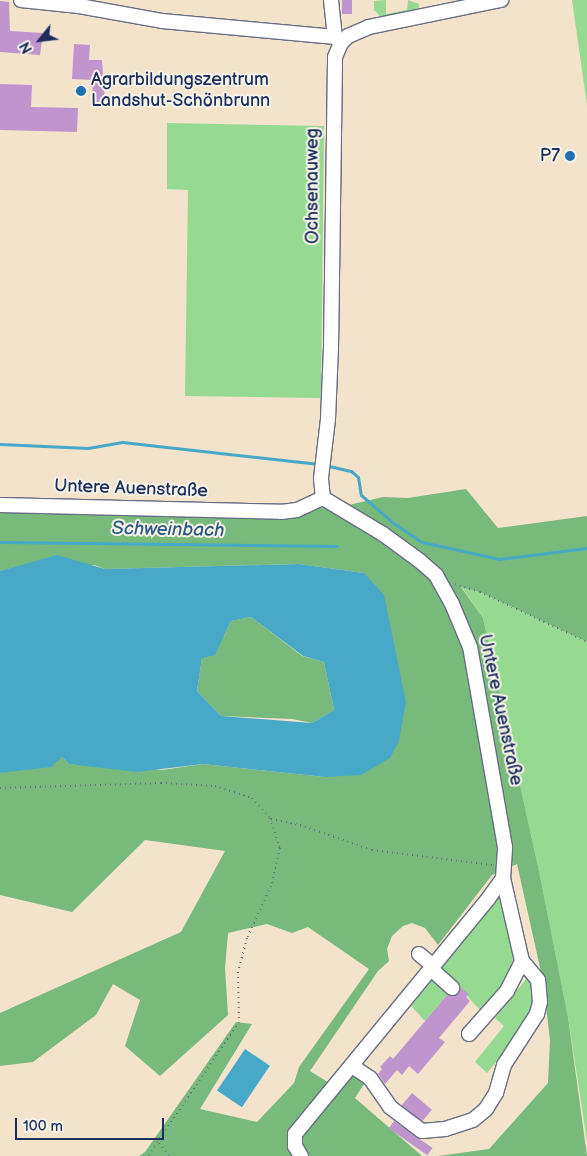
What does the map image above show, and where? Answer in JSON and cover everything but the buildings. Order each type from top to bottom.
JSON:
[{"type":"street","points":[[21,0],[123,14],[162,22],[338,40],[372,26],[501,0]]},
{"type":"street","points":[[331,0],[338,40]]},
{"type":"street","name":"Ochsenauweg","points":[[323,498],[323,465],[332,348],[332,71],[338,40]]},
{"type":"street","name":"Untere Auenstraße","points":[[0,506],[281,512],[298,510],[323,498],[383,534],[420,561],[436,575],[455,611],[470,647],[504,826],[503,872],[522,961]]},
{"type":"street","points":[[301,1156],[295,1146],[295,1134],[352,1066],[503,872]]},
{"type":"street","points":[[419,954],[452,988]]},
{"type":"street","points":[[352,1066],[370,1078],[390,1108],[422,1131],[444,1129],[474,1120],[486,1109],[496,1093],[504,1065],[537,1014],[540,1002],[538,980],[522,961],[507,991],[469,1034]]},
{"type":"path","points":[[452,583],[480,592],[587,642]]},
{"type":"path","points":[[0,788],[161,783],[214,786],[252,798],[271,819],[280,848],[271,886],[247,938],[238,972],[240,1022],[160,1143],[148,1156]]},
{"type":"path","points":[[271,819],[372,850],[503,872]]},
{"type":"path","points":[[160,1143],[170,1156]]},
{"type":"green space","points":[[386,0],[386,14],[407,10],[408,0],[419,4],[418,11],[382,18],[374,10],[374,1]]},
{"type":"green space","points":[[572,0],[587,0],[587,105]]},
{"type":"green space","points":[[167,123],[324,126],[321,398],[185,396],[188,190],[167,189]]},
{"type":"green space","points":[[466,489],[498,528],[587,516],[587,642],[480,592],[461,587],[483,618],[539,871],[568,1017],[587,1156],[438,1156],[489,1149],[548,1083],[550,1040],[543,981],[517,864],[492,875],[438,945],[425,928],[412,923],[403,926],[392,936],[387,949],[389,961],[378,971],[310,1071],[334,1086],[356,1074],[366,1081],[355,1098],[422,1156],[139,1156],[145,1152],[236,1022],[252,1024],[200,1109],[257,1122],[294,1083],[299,1067],[369,969],[308,927],[292,933],[267,924],[228,933],[225,968],[228,1015],[160,1076],[125,1046],[140,1000],[113,984],[96,1015],[33,1062],[0,1066],[0,1013],[181,932],[225,851],[145,840],[72,912],[0,895],[0,773],[62,757],[69,764],[162,770],[203,764],[325,777],[364,573],[299,564],[105,569],[94,565],[24,565],[0,571],[0,510],[298,516],[321,508],[332,509],[383,497],[408,498]]},
{"type":"green space","points":[[461,586],[480,592],[587,642],[587,1141],[568,1017],[539,871],[483,618]]},
{"type":"green space","points":[[251,617],[302,656],[324,662],[334,710],[312,723],[292,719],[221,716],[197,691],[202,658],[224,636],[231,621]]},
{"type":"green space","points":[[502,896],[515,953],[514,963],[505,981],[481,1011],[456,984],[425,1021],[411,1006],[496,898]]},
{"type":"green space","points":[[530,974],[536,1001],[521,1031],[487,1073],[475,1062],[504,1026],[495,1018]]},
{"type":"water","points":[[57,555],[105,569],[299,564],[364,573],[384,595],[406,702],[399,741],[390,758],[361,775],[325,777],[203,764],[137,772],[69,764],[62,757],[51,767],[0,773],[0,571]],"holes":[[[251,617],[303,656],[324,662],[334,710],[312,723],[221,716],[197,691],[202,658],[215,655],[231,621]]]},
{"type":"water","points":[[245,1049],[270,1066],[242,1107],[217,1090]]},
{"type":"waterway","name":"Schweinbach","points":[[0,444],[88,448],[122,442],[317,464]]},
{"type":"waterway","name":"Schweinbach","points":[[329,466],[351,471],[358,477],[361,495],[392,522],[422,542],[499,559],[587,548]]},
{"type":"waterway","name":"Schweinbach","points":[[0,542],[337,546]]},
{"type":"place","name":"Agrarbildungszentrum Landshut-Schönbrunn","points":[[81,91]]},
{"type":"place","name":"P7","points":[[570,156]]}]
